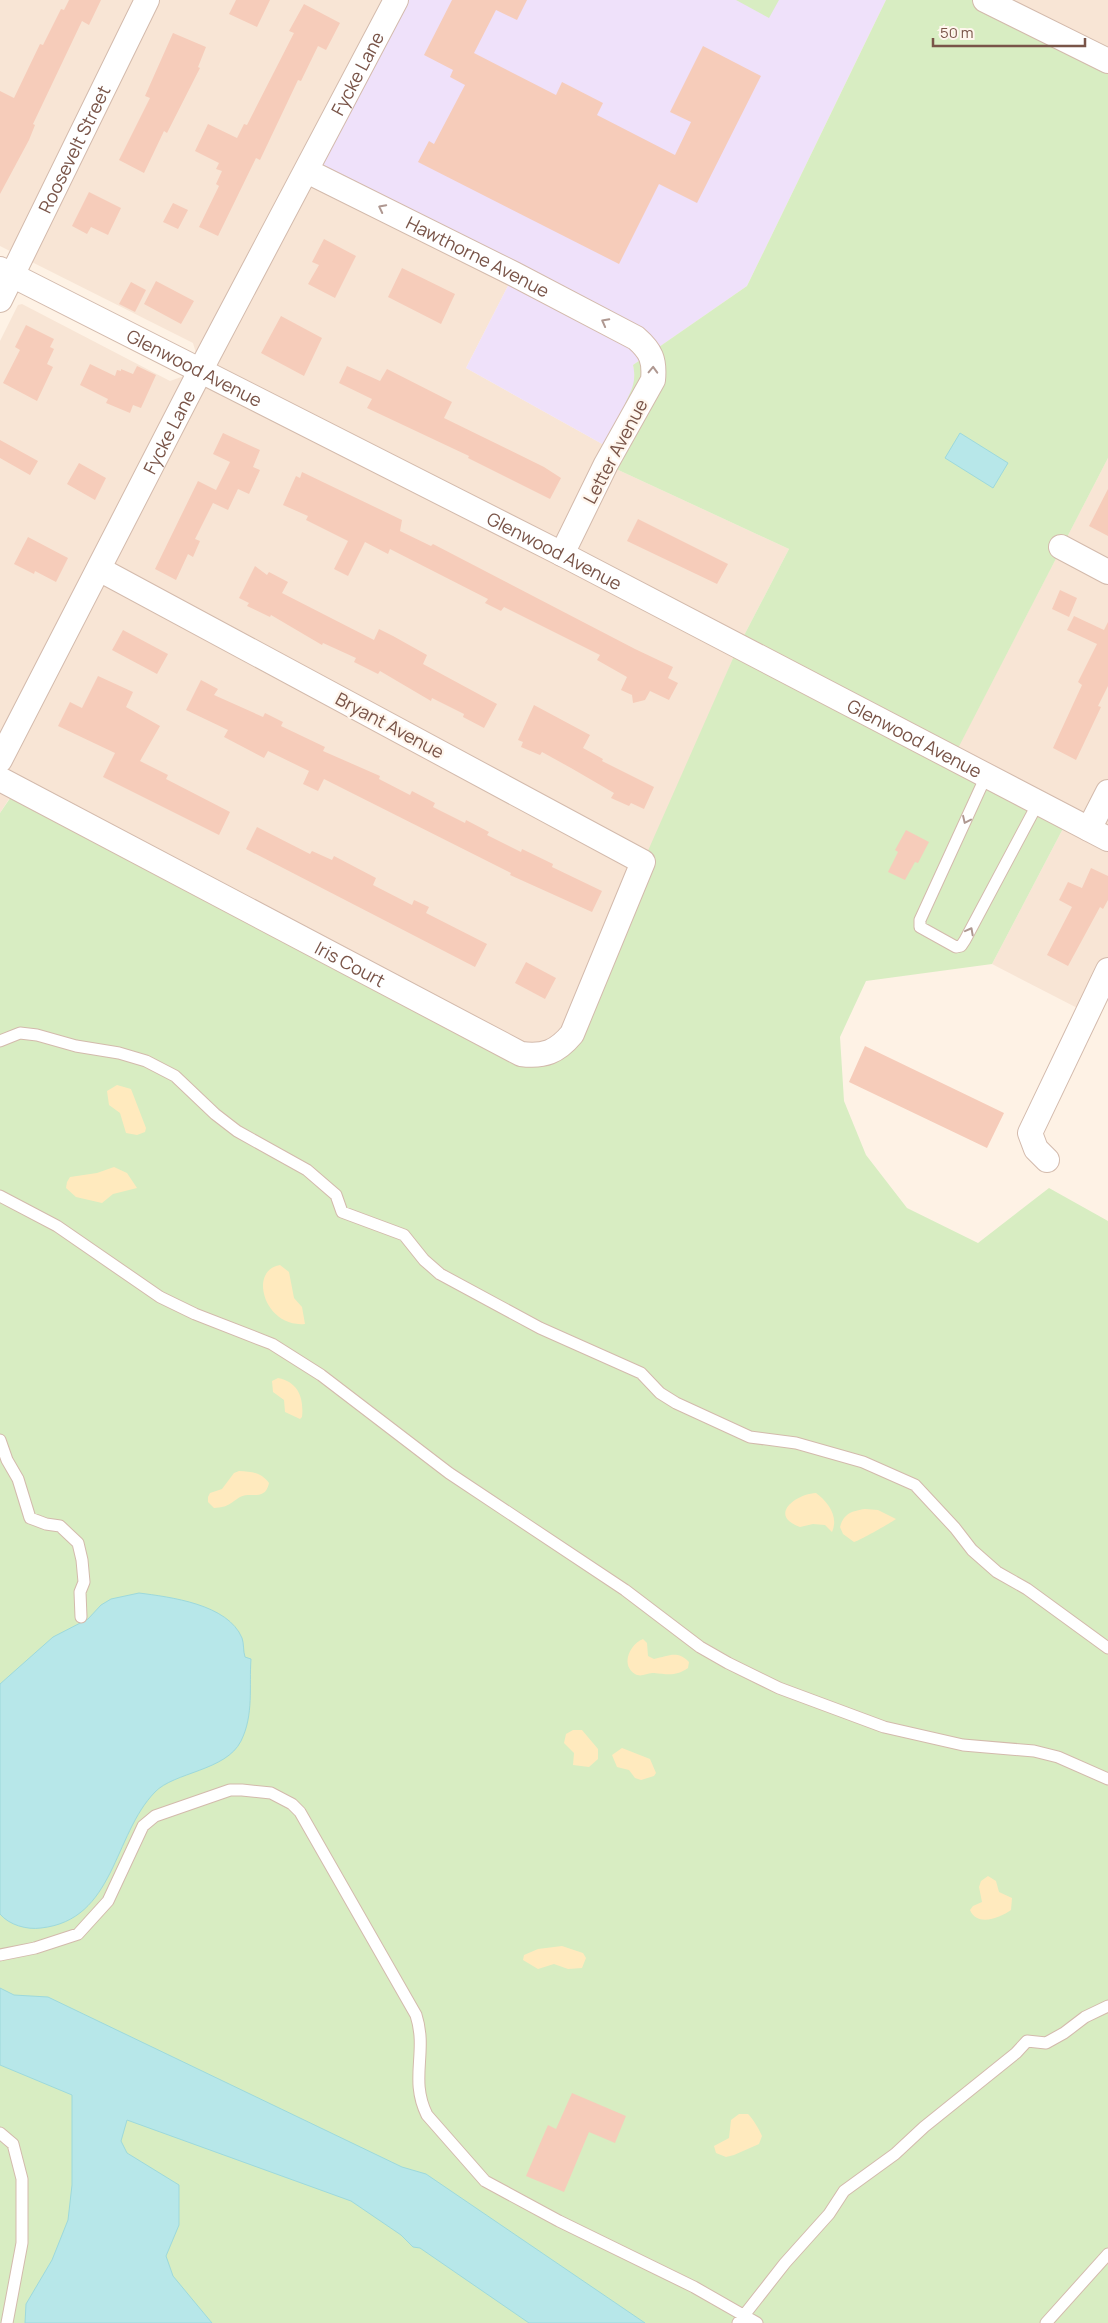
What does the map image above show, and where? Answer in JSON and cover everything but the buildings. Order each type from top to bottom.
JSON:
[{"type":"street","name":"Roosevelt Street","points":[[0,300],[7,272],[146,0]]},
{"type":"street","name":"Fycke Lane","points":[[0,760],[201,370],[396,0]]},
{"type":"street","points":[[985,0],[1108,61]]},
{"type":"street","name":"Hawthorne Avenue","points":[[307,171],[514,274],[636,338],[646,347]]},
{"type":"street","name":"Glenwood Avenue","points":[[7,272],[562,554],[1099,834]]},
{"type":"street","name":"Letter Avenue","points":[[562,554],[606,464],[653,380],[655,364],[646,347]]},
{"type":"street","points":[[1061,547],[1108,572]]},
{"type":"street","name":"Bryant Avenue","points":[[99,568],[643,862],[627,901]]},
{"type":"street","name":"Iris Court","points":[[0,779],[521,1054],[535,1056],[550,1053],[563,1045],[572,1034],[627,901]]},
{"type":"street","points":[[1099,834],[1108,792]]},
{"type":"street","points":[[1047,1160],[1036,1149],[1030,1132],[1108,970]]},
{"type":"lane","points":[[986,776],[920,920],[920,927],[956,947],[961,946],[965,940],[1038,803]]},
{"type":"lane","points":[[0,1041],[20,1033],[37,1035],[76,1046],[137,1059],[175,1076],[203,1103],[237,1131],[308,1170],[336,1195],[342,1212],[404,1235],[424,1260],[440,1274],[540,1328],[641,1373],[660,1393],[676,1404],[716,1420],[750,1437],[796,1443],[862,1462],[915,1485],[947,1518],[972,1550],[997,1572],[1027,1589],[1108,1648]]},
{"type":"lane","points":[[0,1196],[57,1226],[160,1297],[194,1314],[272,1344],[321,1374],[448,1473],[625,1590],[700,1647],[728,1663],[779,1688],[892,1729],[963,1745],[1034,1751],[1058,1757],[1108,1780]]},
{"type":"lane","points":[[0,1440],[7,1460],[18,1479],[30,1518],[46,1524],[60,1526],[78,1543],[84,1582],[80,1598],[81,1617]]},
{"type":"lane","points":[[0,1955],[35,1948],[78,1934],[108,1901],[143,1826],[155,1816],[230,1790],[262,1790],[283,1798],[300,1812],[416,2015],[422,2039],[417,2084],[423,2106],[427,2115],[473,2170],[485,2181],[550,2217],[694,2287],[741,2319],[757,2323]]},
{"type":"lane","points":[[741,2319],[785,2262],[829,2214],[844,2191],[895,2154],[924,2127],[1016,2053],[1027,2041],[1046,2043],[1064,2033],[1085,2017],[1108,2006]]},
{"type":"lane","points":[[0,2133],[13,2144],[22,2179],[22,2243],[7,2323]]},
{"type":"lane","points":[[1046,2323],[1108,2254]]},
{"type":"shaded area","points":[[0,0],[396,0],[514,274],[466,368],[604,445],[614,468],[789,549],[738,647],[572,1034],[535,1056],[16,788],[0,813],[0,341],[18,305],[22,304],[170,381],[201,370],[193,343],[0,246]]},
{"type":"shaded area","points":[[396,0],[886,0],[747,286],[633,365],[635,374],[633,391],[604,445],[466,368],[514,274],[307,171]]},
{"type":"shaded area","points":[[985,0],[1108,0],[1108,61]]},
{"type":"shaded area","points":[[1108,458],[1108,999],[1096,993],[1087,1013],[992,964],[1068,819],[952,759]]},
{"type":"green space","points":[[736,0],[779,0],[769,18]]},
{"type":"green space","points":[[886,0],[985,0],[1108,61],[1108,458],[953,758],[1068,819],[992,964],[866,981],[840,1037],[844,1101],[866,1155],[907,1208],[978,1243],[1049,1188],[1108,1221],[1108,2323],[0,2323],[0,813],[17,788],[521,1053],[550,1053],[643,862],[738,647],[789,549],[614,468],[620,420],[633,385],[633,365],[747,286]]},
{"type":"sand","points":[[117,1085],[131,1089],[146,1128],[145,1132],[137,1135],[126,1133],[120,1113],[109,1105],[107,1091]]},
{"type":"sand","points":[[114,1167],[127,1173],[137,1188],[113,1194],[102,1203],[76,1197],[66,1188],[70,1177],[97,1173]]},
{"type":"sand","points":[[280,1265],[289,1272],[294,1298],[302,1307],[305,1324],[291,1323],[279,1317],[265,1298],[263,1287],[265,1277],[270,1269]]},
{"type":"sand","points":[[278,1378],[291,1383],[299,1392],[302,1404],[302,1417],[300,1419],[285,1412],[284,1400],[273,1392],[272,1381]]},
{"type":"sand","points":[[239,1471],[252,1472],[263,1477],[269,1483],[267,1489],[261,1494],[244,1495],[226,1506],[214,1508],[208,1502],[210,1493],[222,1489],[234,1473]]},
{"type":"sand","points":[[816,1493],[831,1510],[834,1520],[832,1532],[825,1525],[813,1524],[800,1527],[786,1517],[785,1512],[793,1501],[808,1494]]},
{"type":"sand","points":[[865,1509],[878,1510],[896,1519],[854,1542],[843,1534],[840,1527],[846,1516]]},
{"type":"sand","points":[[643,1639],[647,1643],[648,1656],[654,1659],[673,1655],[681,1656],[689,1662],[688,1668],[679,1673],[671,1674],[635,1674],[628,1665],[628,1655],[634,1645]]},
{"type":"sand","points":[[573,1730],[582,1730],[598,1749],[598,1759],[589,1767],[573,1765],[574,1753],[564,1743],[566,1734]]},
{"type":"sand","points":[[622,1748],[650,1759],[656,1773],[654,1776],[641,1780],[635,1778],[629,1770],[617,1767],[612,1755]]},
{"type":"sand","points":[[988,1876],[996,1881],[999,1892],[1012,1898],[1011,1910],[1001,1916],[983,1920],[973,1915],[970,1910],[973,1906],[982,1902],[979,1887],[981,1881]]},
{"type":"sand","points":[[562,1946],[583,1953],[586,1958],[582,1968],[568,1969],[554,1964],[538,1969],[523,1960],[524,1955],[538,1949]]},
{"type":"sand","points":[[739,2114],[748,2114],[754,2121],[762,2136],[759,2144],[726,2157],[716,2153],[714,2146],[729,2138],[731,2120]]},
{"type":"water","points":[[960,433],[1008,463],[993,488],[945,458]]},
{"type":"water","points":[[139,1593],[197,1604],[224,1617],[235,1626],[242,1638],[245,1657],[251,1659],[250,1700],[245,1731],[234,1751],[224,1759],[174,1780],[155,1792],[141,1810],[99,1893],[84,1909],[65,1922],[41,1928],[19,1926],[8,1921],[0,1914],[0,1684],[53,1637],[88,1619],[101,1605],[111,1599]]},
{"type":"water","points":[[0,1988],[14,1995],[48,1997],[402,2167],[426,2174],[645,2323],[529,2323],[420,2248],[413,2247],[401,2235],[351,2201],[127,2120],[121,2141],[127,2153],[179,2185],[179,2225],[166,2256],[173,2276],[212,2323],[25,2323],[26,2304],[52,2260],[68,2220],[72,2185],[72,2095],[0,2065]]}]
